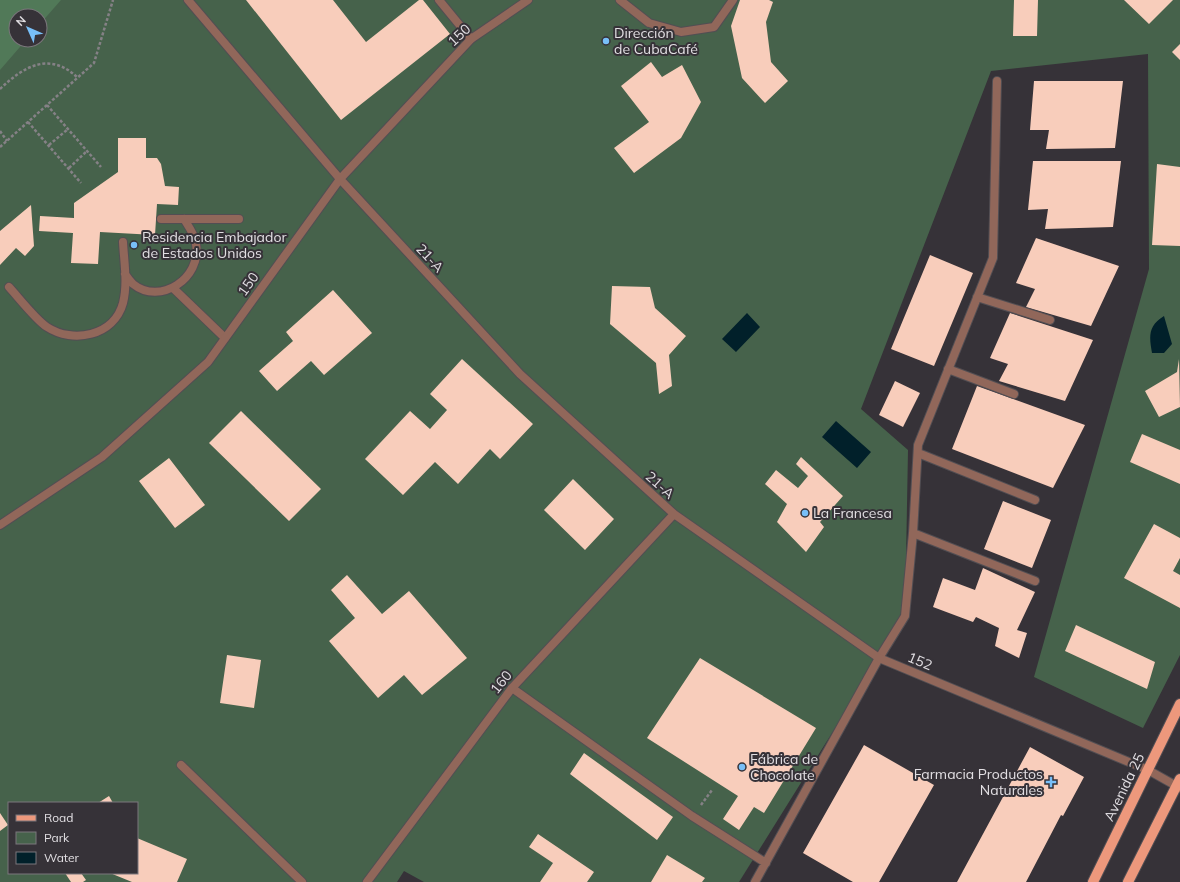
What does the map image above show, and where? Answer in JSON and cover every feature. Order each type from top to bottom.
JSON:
[{"type":"main road","name":"Avenida 25","points":[[1093,882],[1180,704]]},
{"type":"main road","points":[[1128,882],[1179,784]]},
{"type":"street","name":"21-A","points":[[188,0],[340,180],[520,374],[674,514]]},
{"type":"street","points":[[439,0],[471,39]]},
{"type":"street","name":"150","points":[[0,525],[102,457],[208,362],[340,180],[471,39],[528,0]]},
{"type":"street","points":[[620,0],[650,23],[681,32],[714,27],[733,0]]},
{"type":"street","points":[[755,882],[879,658],[905,616],[913,534],[918,445],[993,258],[997,81]]},
{"type":"street","points":[[161,219],[239,219]]},
{"type":"street","points":[[125,274],[133,284],[146,290],[161,291],[173,288],[185,280],[193,269],[197,256],[196,244],[192,231],[184,219]]},
{"type":"street","points":[[10,287],[46,327],[60,334],[76,337],[90,335],[104,328],[115,318],[122,304],[125,289],[123,242]]},
{"type":"street","points":[[173,288],[225,338]]},
{"type":"street","points":[[977,297],[1050,320]]},
{"type":"street","points":[[948,369],[1014,394]]},
{"type":"street","points":[[918,453],[1035,500]]},
{"type":"street","name":"152","points":[[674,514],[879,658],[1179,784]]},
{"type":"street","name":"160","points":[[367,882],[512,688],[674,514]]},
{"type":"street","points":[[913,534],[1035,581]]},
{"type":"street","points":[[512,688],[692,816],[766,863]]},
{"type":"street","points":[[181,765],[302,882]]},
{"type":"path","points":[[0,147],[94,64],[113,0]]},
{"type":"path","points":[[0,89],[14,76],[34,65],[54,63],[68,68],[78,78]]},
{"type":"path","points":[[47,105],[101,167]]},
{"type":"path","points":[[28,122],[81,183]]},
{"type":"path","points":[[49,145],[68,129]]},
{"type":"path","points":[[0,131],[7,140]]},
{"type":"path","points":[[69,168],[87,151]]},
{"type":"path","points":[[692,816],[712,790]]},
{"type":"green space","points":[[0,0],[1180,0],[1180,655],[1143,728],[1034,677],[1149,269],[1148,54],[991,71],[861,409],[908,450],[905,616],[739,882],[424,882],[404,871],[397,882],[0,882]]},
{"type":"green space","points":[[0,0],[61,0],[48,15],[48,8],[8,8],[8,48],[19,48],[0,70]]},
{"type":"water","points":[[747,313],[760,327],[736,352],[722,339]]},
{"type":"water","points":[[1164,316],[1172,344],[1164,353],[1152,353],[1150,336],[1152,328]]},
{"type":"water","points":[[836,421],[871,452],[857,468],[822,437]]},
{"type":"building","points":[[246,0],[333,0],[366,42],[419,0],[423,0],[450,34],[341,120]]},
{"type":"building","points":[[740,0],[769,0],[773,2],[766,22],[771,62],[788,81],[765,103],[742,78],[731,26]]},
{"type":"building","points":[[1014,0],[1038,0],[1037,36],[1013,36]]},
{"type":"building","points":[[1124,0],[1173,0],[1149,24]]},
{"type":"building","points":[[1180,44],[1180,60],[1172,52]]},
{"type":"building","points":[[651,62],[662,77],[682,65],[701,102],[681,138],[634,173],[614,148],[649,122],[621,86]]},
{"type":"building","points":[[1034,81],[1123,81],[1115,148],[1046,149],[1049,130],[1030,130]]},
{"type":"building","points":[[118,138],[146,138],[146,158],[157,158],[161,164],[165,186],[179,187],[178,205],[157,204],[155,235],[100,232],[98,264],[71,263],[73,233],[39,231],[40,216],[74,218],[74,203],[118,172]]},
{"type":"building","points":[[1033,161],[1121,161],[1113,227],[1045,229],[1048,209],[1028,210]]},
{"type":"building","points":[[1157,164],[1180,167],[1180,246],[1152,245]]},
{"type":"building","points":[[31,205],[34,246],[25,256],[16,248],[0,265],[0,231]]},
{"type":"building","points":[[1036,238],[1119,266],[1091,326],[1026,307],[1035,289],[1016,283]]},
{"type":"building","points":[[930,255],[973,273],[934,366],[891,349]]},
{"type":"building","points":[[612,286],[650,287],[655,308],[686,336],[669,355],[672,386],[659,394],[656,363],[610,324]]},
{"type":"building","points":[[333,290],[372,333],[324,375],[311,361],[277,391],[259,371],[293,341],[286,332]]},
{"type":"building","points":[[1010,313],[1093,340],[1065,401],[999,381],[1008,364],[990,358]]},
{"type":"building","points":[[462,359],[533,424],[500,459],[490,449],[458,484],[435,462],[403,495],[365,459],[410,411],[430,429],[447,410],[430,394]]},
{"type":"building","points":[[1179,359],[1180,407],[1159,417],[1145,391],[1177,372]]},
{"type":"building","points":[[895,381],[920,393],[903,427],[879,415]]},
{"type":"building","points":[[977,386],[1085,425],[1053,488],[952,449]]},
{"type":"building","points":[[241,411],[321,489],[289,521],[209,443]]},
{"type":"building","points":[[1142,434],[1180,450],[1180,484],[1130,462]]},
{"type":"building","name":"La Francesa","points":[[801,457],[843,496],[820,522],[824,527],[806,552],[777,522],[787,504],[765,484],[776,470],[798,488],[808,476],[796,464]]},
{"type":"building","points":[[169,458],[205,505],[175,528],[139,481]]},
{"type":"building","points":[[573,479],[614,519],[585,550],[544,510]]},
{"type":"building","points":[[1003,501],[1051,520],[1032,568],[984,549]]},
{"type":"building","points":[[1154,524],[1180,538],[1180,558],[1173,571],[1180,575],[1180,608],[1124,578]]},
{"type":"building","points":[[983,568],[1035,592],[1017,630],[1027,633],[1019,658],[995,646],[999,628],[976,617],[973,622],[933,607],[943,578],[975,590]]},
{"type":"building","points":[[347,575],[382,614],[409,591],[467,658],[422,695],[404,675],[378,698],[329,641],[355,618],[331,590]]},
{"type":"building","points":[[1076,625],[1155,662],[1147,689],[1065,651]]},
{"type":"building","points":[[227,655],[261,660],[254,708],[220,703]]},
{"type":"building","name":"Fábrica de Chocolate","points":[[700,658],[816,728],[764,813],[754,807],[739,830],[723,819],[738,796],[647,738]]},
{"type":"building","points":[[864,745],[934,785],[879,882],[853,882],[803,853]]},
{"type":"building","points":[[1030,747],[1084,777],[1063,816],[1061,815],[1026,882],[957,882]]},
{"type":"building","points":[[584,753],[673,817],[657,840],[570,774]]},
{"type":"building","points":[[109,796],[112,802],[100,802]]},
{"type":"building","points":[[0,813],[8,825],[0,831]]},
{"type":"building","points":[[538,834],[594,872],[587,882],[540,882],[553,863],[529,847]]},
{"type":"building","points":[[138,838],[187,859],[177,882],[132,882],[112,874],[138,874]]},
{"type":"building","points":[[667,855],[705,878],[702,882],[651,882]]},
{"type":"building","points":[[66,874],[82,874],[86,880],[83,882],[71,882]]},
{"type":"place","name":"Dirección de CubaCafé","points":[[606,41]]},
{"type":"place","name":"Residencia Embajador de Estados Unidos","points":[[134,245]]},
{"type":"place","name":"La Francesa","points":[[805,513]]},
{"type":"place","name":"Fábrica de Chocolate","points":[[742,767]]},
{"type":"place","name":"Farmacia Productos Naturales","points":[[1051,782]]}]
